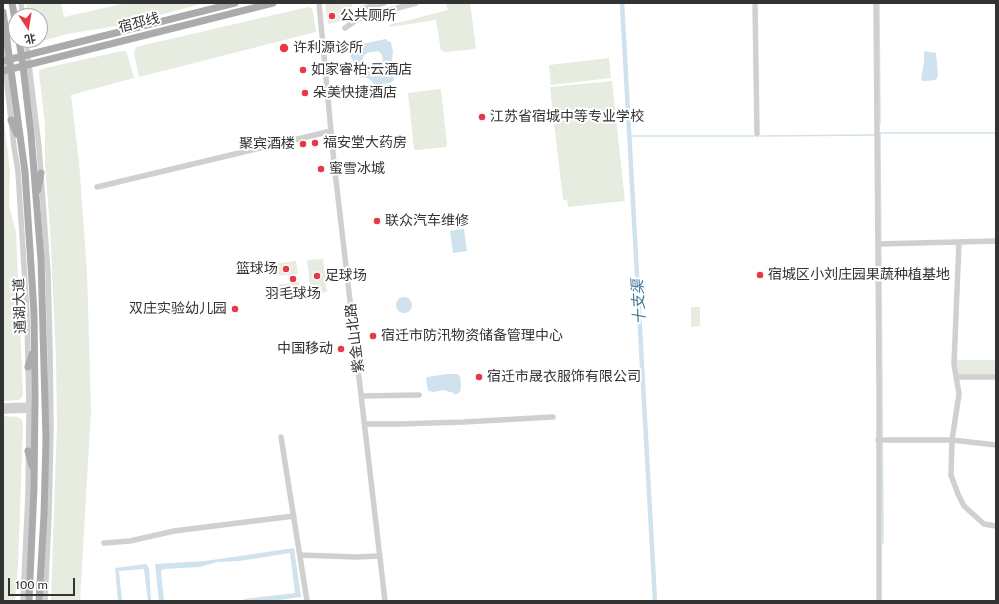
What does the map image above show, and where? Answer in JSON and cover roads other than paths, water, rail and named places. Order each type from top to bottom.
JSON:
[{"type":"main road","name":"宿邳线","points":[[6,61],[235,3]]},
{"type":"main road","name":"宿邳线","points":[[6,71],[273,3]]},
{"type":"main road","name":"通湖大道","points":[[3,12],[6,71],[20,139],[31,257],[34,346],[34,475],[29,601]]},
{"type":"main road","name":"通湖大道","points":[[22,48],[25,56],[26,65],[41,259],[46,439],[44,515],[39,601]]},
{"type":"main road","points":[[11,120],[20,139]]},
{"type":"main road","points":[[36,202],[41,173]]},
{"type":"main road","points":[[28,367],[34,346]]},
{"type":"main road","points":[[28,451],[34,475]]},
{"type":"street","name":"紫金山北路","points":[[319,3],[330,131],[385,601]]},
{"type":"street","points":[[350,24],[361,9],[384,3]]},
{"type":"street","points":[[345,28],[360,18],[416,3]]},
{"type":"street","points":[[755,3],[757,134]]},
{"type":"street","points":[[876,3],[880,244],[881,440],[879,601]]},
{"type":"street","points":[[3,48],[6,61]]},
{"type":"street","points":[[25,56],[26,48]]},
{"type":"street","points":[[26,65],[34,99],[48,273],[51,415],[50,516],[45,601]]},
{"type":"street","points":[[6,71],[18,171],[27,314],[29,407],[26,550],[22,601]]},
{"type":"street","points":[[97,187],[330,131]]},
{"type":"street","points":[[959,242],[954,364],[959,394],[952,440],[951,475],[964,506],[984,524],[996,526]]},
{"type":"street","points":[[880,244],[996,242]]},
{"type":"street","points":[[957,377],[996,377]]},
{"type":"street","points":[[362,396],[419,395]]},
{"type":"street","points":[[3,406],[29,407]]},
{"type":"street","points":[[3,411],[29,407]]},
{"type":"street","points":[[365,424],[428,423],[554,417]]},
{"type":"street","points":[[281,437],[307,601]]},
{"type":"street","points":[[881,440],[952,440],[996,445]]},
{"type":"street","points":[[104,543],[130,540],[174,531],[294,516]]},
{"type":"street","points":[[300,555],[356,557],[380,556]]},
{"type":"water","points":[[386,39],[391,42],[393,52],[392,72],[394,80],[390,83],[375,86],[372,81],[367,78],[359,77],[358,71],[364,68],[367,72],[373,71],[376,65],[383,63],[382,55],[378,51],[367,53],[363,57],[363,65],[358,68],[346,47]]},
{"type":"water","points":[[924,51],[936,53],[938,75],[936,80],[922,81],[921,79]]},
{"type":"water","points":[[464,229],[467,251],[453,253],[450,231]]},
{"type":"water","points":[[404,297],[411,302],[412,305],[407,312],[404,313],[397,308],[396,305],[401,298]]},
{"type":"water","points":[[457,374],[460,376],[460,392],[455,395],[454,393],[443,390],[434,392],[428,391],[427,377]]},
{"type":"water","points":[[294,548],[301,597],[272,601],[244,601],[244,599],[295,593],[290,553],[239,561],[217,562],[200,567],[164,569],[161,571],[164,601],[159,601],[155,564],[205,561]]},
{"type":"water","points":[[146,564],[149,568],[151,601],[148,601],[143,569],[119,571],[122,601],[118,601],[115,568]]},
{"type":"waterway","name":"十支渠","points":[[622,3],[655,601]]},
{"type":"waterway","points":[[879,3],[880,123]]},
{"type":"waterway","points":[[883,543],[880,133],[996,133]]},
{"type":"waterway","points":[[761,136],[874,135]]},
{"type":"waterway","points":[[630,136],[754,136]]},
{"type":"place","name":"公共厕所","points":[[332,16]]},
{"type":"place","name":"许利源诊所","points":[[284,48]]},
{"type":"place","name":"如家睿柏·云酒店","points":[[303,70]]},
{"type":"place","name":"朵美快捷酒店","points":[[305,93]]},
{"type":"place","name":"江苏省宿城中等专业学校","points":[[482,117]]},
{"type":"place","name":"福安堂大药房","points":[[315,143]]},
{"type":"place","name":"聚宾酒楼","points":[[303,144]]},
{"type":"place","name":"蜜雪冰城","points":[[321,169]]},
{"type":"place","name":"联众汽车维修","points":[[377,221]]},
{"type":"place","name":"篮球场","points":[[286,269]]},
{"type":"place","name":"宿城区小刘庄园果蔬种植基地","points":[[760,275]]},
{"type":"place","name":"足球场","points":[[317,276]]},
{"type":"place","name":"羽毛球场","points":[[293,279]]},
{"type":"place","name":"双庄实验幼儿园","points":[[235,309]]},
{"type":"place","name":"宿迁市防汛物资储备管理中心","points":[[373,336]]},
{"type":"place","name":"中国移动","points":[[341,349]]},
{"type":"place","name":"宿迁市晟衣服饰有限公司","points":[[479,377]]}]
